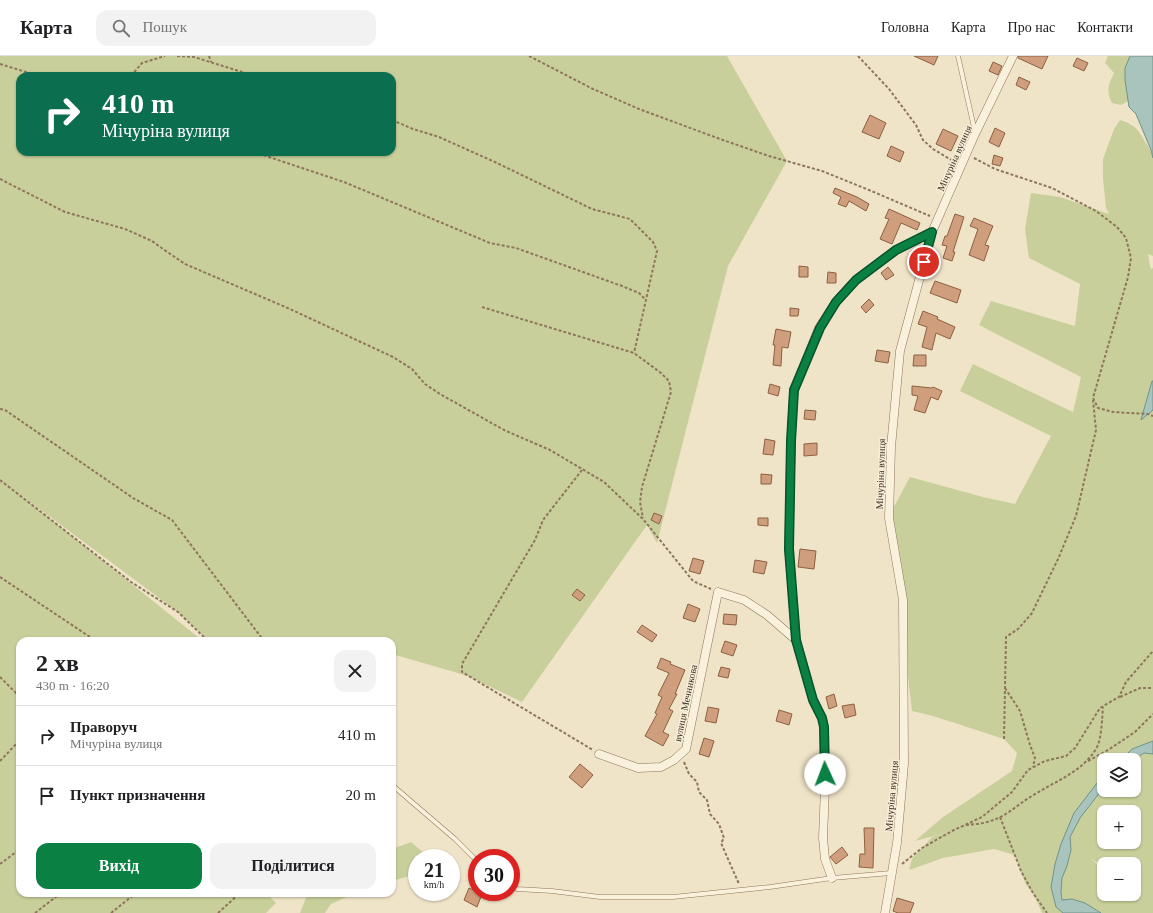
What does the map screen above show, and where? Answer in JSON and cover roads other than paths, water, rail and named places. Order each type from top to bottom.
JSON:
[{"type":"street","name":"Мічуріна вулиця","points":[[885,913],[897,843],[904,764],[905,707],[903,600],[889,518],[890,447],[900,351],[932,232],[966,155],[1014,56]]},
{"type":"street","points":[[832,878],[825,859],[823,838],[825,787],[824,727],[822,718],[813,700],[796,640],[789,549],[791,441],[794,390],[820,328],[836,302],[856,280],[896,250],[932,232]]},
{"type":"street","name":"вулиця Мечникова","points":[[599,754],[638,768],[661,767],[674,760],[686,749],[718,592],[744,600],[767,615],[796,640]]},
{"type":"lane","points":[[958,56],[976,134]]},
{"type":"lane","points":[[396,788],[468,852]]},
{"type":"lane","points":[[520,889],[607,897],[673,897],[770,887],[832,878],[891,873]]},
{"type":"water","points":[[1130,56],[1153,56],[1153,158],[1136,114],[1129,107],[1125,80],[1125,68]]},
{"type":"water","points":[[1152,381],[1153,410],[1141,420]]},
{"type":"water","points":[[1153,741],[1153,754],[1144,753],[1141,755],[1141,753],[1128,753],[1132,749]]},
{"type":"water","points":[[1097,783],[1097,796],[1080,818],[1070,837],[1071,850],[1062,878],[1061,892],[1062,900],[1072,899],[1085,903],[1101,913],[1063,913],[1056,907],[1051,887],[1055,864],[1061,844],[1074,813]]}]
